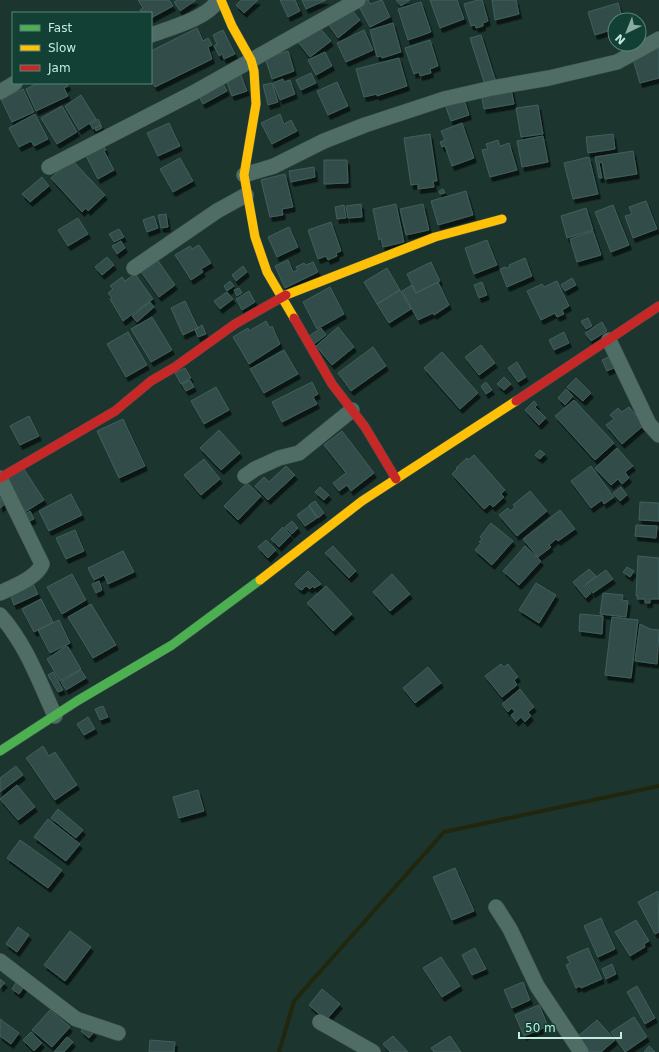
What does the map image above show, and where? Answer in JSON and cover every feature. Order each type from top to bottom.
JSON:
[{"type":"street","points":[[152,35],[203,14],[215,7],[220,0],[232,26],[251,60],[254,71],[256,104],[244,175],[246,195],[255,237],[267,272],[280,297],[332,384],[365,427],[396,479]]},
{"type":"street","points":[[49,166],[195,92],[295,37],[358,0]]},
{"type":"street","points":[[244,175],[274,166],[324,141],[365,125],[444,99],[492,88],[549,78],[617,62],[659,39]]},
{"type":"street","points":[[0,92],[13,84]]},
{"type":"street","points":[[134,268],[217,211],[246,195]]},
{"type":"street","points":[[0,593],[32,575],[40,568],[42,564],[0,478],[115,411],[151,381],[175,367],[235,324],[280,297],[435,237],[502,219]]},
{"type":"street","points":[[0,751],[172,645],[253,586],[362,501],[659,306]]},
{"type":"street","points":[[609,340],[650,424],[659,435]]},
{"type":"street","points":[[245,476],[255,469],[279,458],[299,453],[352,410]]},
{"type":"street","points":[[0,615],[13,630],[34,668],[55,716]]},
{"type":"street","points":[[496,907],[510,929],[537,986],[581,1052]]},
{"type":"street","points":[[0,961],[76,1019],[118,1033]]},
{"type":"street","points":[[320,1022],[373,1052]]},
{"type":"building","points":[[138,0],[169,0],[173,6],[152,17],[152,12],[141,12],[140,10],[143,8]]},
{"type":"building","points":[[177,0],[196,0],[180,11],[174,2]]},
{"type":"building","points":[[241,0],[258,0],[244,13],[236,5]]},
{"type":"building","points":[[280,0],[295,0],[300,11],[288,17]]},
{"type":"building","points":[[302,0],[326,0],[306,9]]},
{"type":"building","points":[[368,0],[370,4],[382,0],[390,17],[370,27],[358,5]]},
{"type":"building","points":[[396,0],[410,0],[401,6]]},
{"type":"building","points":[[430,0],[457,0],[464,19],[440,28]]},
{"type":"building","points":[[482,0],[488,21],[483,23],[483,26],[476,28],[475,25],[471,26],[464,4]]},
{"type":"building","points":[[492,0],[516,0],[519,14],[495,20]]},
{"type":"building","points":[[421,2],[431,32],[408,40],[398,9]]},
{"type":"building","points":[[618,3],[621,12],[607,12],[607,31],[595,35],[588,12]]},
{"type":"building","points":[[350,8],[360,20],[338,38],[329,25]]},
{"type":"building","points":[[393,23],[401,52],[382,58],[381,56],[377,57],[370,30]]},
{"type":"building","points":[[317,25],[331,41],[310,57],[297,41]]},
{"type":"building","points":[[197,28],[203,41],[208,38],[212,45],[208,47],[212,59],[155,87],[152,82],[152,50]]},
{"type":"building","points":[[223,30],[235,54],[224,59],[222,54],[219,56],[214,46],[217,44],[213,35]]},
{"type":"building","points":[[364,30],[373,50],[346,62],[337,43]]},
{"type":"building","points":[[481,35],[496,82],[485,85],[470,38]]},
{"type":"building","points":[[430,40],[438,66],[430,69],[431,73],[420,76],[419,72],[414,74],[405,48]]},
{"type":"building","points":[[659,48],[659,78],[640,83],[632,56]]},
{"type":"building","points":[[288,51],[294,71],[272,79],[265,58]]},
{"type":"building","points":[[325,52],[332,66],[316,75],[308,60]]},
{"type":"building","points":[[399,58],[407,86],[377,96],[377,94],[364,97],[356,69]]},
{"type":"building","points":[[311,73],[316,83],[301,90],[296,80]]},
{"type":"building","points":[[241,75],[247,91],[232,96],[226,80]]},
{"type":"building","points":[[283,79],[284,82],[290,80],[295,94],[280,100],[273,83]]},
{"type":"building","points":[[222,82],[227,91],[203,104],[198,95]]},
{"type":"building","points":[[337,82],[348,106],[328,115],[317,91]]},
{"type":"building","points":[[272,83],[278,102],[268,105],[263,85]]},
{"type":"building","points":[[36,84],[67,84],[68,86],[64,88],[68,96],[36,111],[26,89]]},
{"type":"building","points":[[511,88],[514,104],[484,109],[481,93]]},
{"type":"building","points":[[23,89],[34,112],[12,122],[1,99]]},
{"type":"building","points":[[81,95],[96,119],[79,130],[65,106]]},
{"type":"building","points":[[463,96],[469,115],[451,121],[444,102]]},
{"type":"building","points":[[538,105],[543,134],[521,137],[516,108]]},
{"type":"building","points":[[62,106],[77,132],[57,144],[41,118]]},
{"type":"building","points":[[35,114],[48,139],[34,146],[31,141],[19,147],[9,128]]},
{"type":"building","points":[[280,114],[284,124],[291,120],[297,131],[272,144],[261,123]]},
{"type":"building","points":[[98,119],[101,125],[93,129],[90,124]]},
{"type":"building","points":[[169,123],[180,146],[158,156],[147,133]]},
{"type":"building","points":[[462,123],[474,158],[452,166],[445,146],[442,147],[440,142],[445,140],[441,131]]},
{"type":"building","points":[[101,125],[102,128],[96,131],[95,128]]},
{"type":"building","points":[[430,134],[437,181],[433,181],[434,187],[418,189],[418,184],[411,185],[404,138]]},
{"type":"building","points":[[613,134],[615,149],[588,153],[586,137]]},
{"type":"building","points":[[543,136],[548,162],[522,167],[517,141]]},
{"type":"building","points":[[498,140],[500,146],[509,143],[517,170],[490,177],[482,150],[488,149],[486,144]]},
{"type":"building","points":[[102,143],[106,150],[104,151],[114,170],[98,179],[84,152]]},
{"type":"building","points":[[633,151],[637,174],[605,179],[602,162],[599,163],[602,178],[599,178],[595,157]]},
{"type":"building","points":[[589,157],[598,194],[573,199],[564,163]]},
{"type":"building","points":[[180,158],[193,181],[173,192],[160,169]]},
{"type":"building","points":[[71,159],[105,195],[88,211],[86,208],[82,212],[51,178]]},
{"type":"building","points":[[324,160],[347,160],[348,183],[324,184]]},
{"type":"building","points":[[314,167],[315,177],[291,182],[289,171]]},
{"type":"building","points":[[285,174],[293,207],[282,209],[283,215],[270,217],[261,180]]},
{"type":"building","points":[[42,177],[49,186],[30,202],[22,194]]},
{"type":"building","points":[[443,189],[445,193],[440,194],[439,191]]},
{"type":"building","points":[[466,191],[473,215],[438,225],[431,201]]},
{"type":"building","points":[[646,201],[657,229],[633,238],[625,216],[632,214],[629,207]]},
{"type":"building","points":[[361,204],[362,217],[348,218],[346,206]]},
{"type":"building","points":[[396,204],[404,242],[383,247],[381,239],[379,240],[373,209]]},
{"type":"building","points":[[423,204],[429,230],[406,235],[400,209]]},
{"type":"building","points":[[344,205],[346,218],[337,219],[335,207]]},
{"type":"building","points":[[613,205],[629,245],[611,252],[595,212]]},
{"type":"building","points":[[586,208],[593,230],[567,238],[561,216]]},
{"type":"building","points":[[166,214],[168,227],[161,228],[158,215]]},
{"type":"building","points":[[154,216],[158,228],[147,232],[143,220]]},
{"type":"building","points":[[78,218],[88,234],[68,246],[58,230]]},
{"type":"building","points":[[331,222],[341,251],[336,253],[337,256],[328,260],[326,256],[318,259],[308,230]]},
{"type":"building","points":[[289,227],[298,247],[277,257],[268,237]]},
{"type":"building","points":[[119,229],[124,237],[114,242],[109,234]]},
{"type":"building","points":[[593,231],[601,255],[577,262],[570,239]]},
{"type":"building","points":[[487,240],[497,265],[474,274],[465,248]]},
{"type":"building","points":[[121,241],[125,248],[117,254],[112,246]]},
{"type":"building","points":[[199,245],[211,263],[201,269],[203,272],[191,280],[175,255],[190,246],[192,249]]},
{"type":"building","points":[[107,257],[114,265],[102,275],[95,267]]},
{"type":"building","points":[[156,258],[175,285],[159,297],[139,269]]},
{"type":"building","points":[[525,258],[532,276],[507,287],[500,269],[510,267],[509,265]]},
{"type":"building","points":[[288,260],[293,272],[298,270],[296,267],[304,263],[306,265],[313,262],[318,272],[285,288],[275,266]]},
{"type":"building","points":[[431,262],[440,281],[416,293],[407,274]]},
{"type":"building","points":[[243,266],[247,272],[236,281],[232,275]]},
{"type":"building","points":[[387,268],[400,290],[377,304],[364,282]]},
{"type":"building","points":[[135,274],[153,299],[123,321],[108,293],[113,289],[110,286],[122,277],[125,281]]},
{"type":"building","points":[[572,278],[576,285],[565,291],[561,285]]},
{"type":"building","points":[[230,281],[234,286],[227,291],[224,286]]},
{"type":"building","points":[[557,281],[569,306],[562,310],[564,314],[557,317],[555,313],[541,320],[527,291],[542,284],[544,287]]},
{"type":"building","points":[[438,282],[449,305],[434,315],[433,313],[418,320],[402,291],[412,285],[416,293]]},
{"type":"building","points":[[482,282],[487,295],[479,298],[474,285]]},
{"type":"building","points":[[330,287],[344,314],[317,329],[303,302]]},
{"type":"building","points":[[239,288],[242,293],[237,296],[234,290]]},
{"type":"building","points":[[400,290],[411,309],[389,323],[377,304]]},
{"type":"building","points":[[249,291],[255,302],[242,310],[236,299]]},
{"type":"building","points":[[227,292],[233,299],[220,309],[214,301]]},
{"type":"building","points":[[185,301],[198,328],[183,335],[171,308]]},
{"type":"building","points":[[150,302],[154,307],[137,322],[132,316]]},
{"type":"building","points":[[152,317],[172,350],[151,362],[131,329]]},
{"type":"building","points":[[588,318],[592,326],[586,329],[581,321]]},
{"type":"building","points":[[266,321],[270,328],[272,326],[280,344],[249,364],[233,337],[248,328],[249,331]]},
{"type":"building","points":[[602,322],[607,331],[591,341],[585,333]]},
{"type":"building","points":[[202,325],[206,334],[198,337],[195,330]]},
{"type":"building","points":[[338,327],[354,347],[332,365],[316,346]]},
{"type":"building","points":[[321,328],[326,335],[314,344],[309,336]]},
{"type":"building","points":[[128,332],[147,365],[126,377],[107,344]]},
{"type":"building","points":[[564,332],[569,343],[554,350],[549,340]]},
{"type":"building","points":[[481,345],[495,363],[479,375],[465,357]]},
{"type":"building","points":[[373,347],[386,366],[351,391],[338,373]]},
{"type":"building","points":[[284,350],[298,374],[264,393],[250,369]]},
{"type":"building","points":[[442,352],[478,393],[460,409],[424,368]]},
{"type":"building","points":[[611,356],[616,367],[607,371],[602,360]]},
{"type":"building","points":[[517,362],[526,377],[518,382],[508,368]]},
{"type":"building","points":[[185,368],[191,378],[181,384],[175,373]]},
{"type":"building","points":[[504,377],[511,384],[504,390],[497,384]]},
{"type":"building","points":[[576,378],[591,393],[583,401],[567,387]]},
{"type":"building","points":[[190,380],[194,387],[186,391],[182,384]]},
{"type":"building","points":[[312,382],[318,394],[313,397],[317,404],[282,422],[272,402]]},
{"type":"building","points":[[486,382],[492,390],[486,394],[481,386]]},
{"type":"building","points":[[216,387],[229,410],[204,424],[191,401]]},
{"type":"building","points":[[566,389],[573,396],[565,405],[558,398]]},
{"type":"building","points":[[574,400],[614,443],[595,460],[555,416]]},
{"type":"building","points":[[534,401],[537,405],[535,407],[546,418],[539,425],[525,410]]},
{"type":"building","points":[[629,407],[644,425],[622,444],[606,425],[614,419],[610,415],[618,408],[622,412]]},
{"type":"building","points":[[29,416],[39,436],[20,445],[10,426]]},
{"type":"building","points":[[123,419],[145,466],[119,478],[97,431]]},
{"type":"building","points":[[219,430],[240,453],[221,470],[200,448]]},
{"type":"building","points":[[342,431],[374,473],[351,491],[347,485],[339,491],[333,483],[346,473],[324,445]]},
{"type":"building","points":[[617,448],[633,466],[625,472],[629,478],[622,484],[618,479],[611,485],[595,468]]},
{"type":"building","points":[[540,450],[545,454],[540,459],[535,455]]},
{"type":"building","points":[[474,455],[505,490],[501,494],[504,497],[493,507],[490,504],[484,509],[452,474],[467,458],[468,460]]},
{"type":"building","points":[[204,459],[220,479],[201,495],[184,475]]},
{"type":"building","points":[[22,466],[44,500],[25,512],[3,479]]},
{"type":"building","points":[[286,466],[295,475],[268,500],[255,486],[264,477],[269,482]]},
{"type":"building","points":[[591,466],[614,497],[604,504],[602,500],[591,508],[571,481]]},
{"type":"building","points":[[247,483],[261,496],[238,520],[224,506]]},
{"type":"building","points":[[320,487],[329,495],[324,500],[315,492]]},
{"type":"building","points":[[621,487],[627,495],[620,501],[613,493]]},
{"type":"building","points":[[530,491],[547,511],[517,536],[499,515],[508,508],[510,511],[515,507],[513,505]]},
{"type":"building","points":[[71,494],[82,515],[49,531],[39,511]]},
{"type":"building","points":[[0,498],[5,504],[0,508]]},
{"type":"building","points":[[315,501],[324,513],[318,518],[309,505]]},
{"type":"building","points":[[640,502],[659,503],[659,521],[639,520]]},
{"type":"building","points":[[309,506],[317,518],[305,526],[297,515]]},
{"type":"building","points":[[560,510],[575,529],[558,541],[556,539],[549,545],[551,547],[538,557],[523,539]]},
{"type":"building","points":[[30,511],[34,519],[25,523],[22,516]]},
{"type":"building","points":[[292,521],[298,528],[292,534],[285,527]]},
{"type":"building","points":[[491,523],[513,541],[492,565],[475,550],[481,543],[479,542],[482,539],[480,537]]},
{"type":"building","points":[[636,525],[657,526],[656,538],[635,536]]},
{"type":"building","points":[[283,527],[291,535],[279,547],[271,539]]},
{"type":"building","points":[[75,530],[84,551],[66,559],[56,538]]},
{"type":"building","points":[[266,540],[276,550],[268,558],[258,547]]},
{"type":"building","points":[[333,546],[356,571],[349,578],[325,553]]},
{"type":"building","points":[[525,546],[541,561],[519,585],[503,571]]},
{"type":"building","points":[[123,551],[134,572],[108,584],[104,575],[94,580],[88,568]]},
{"type":"building","points":[[638,556],[659,558],[659,599],[650,599],[650,603],[645,603],[645,599],[637,599],[638,596],[636,596]]},
{"type":"building","points":[[627,567],[634,571],[630,577],[623,572]]},
{"type":"building","points":[[589,569],[596,576],[585,585],[591,593],[586,598],[573,582]]},
{"type":"building","points":[[606,570],[613,579],[593,593],[586,584]]},
{"type":"building","points":[[308,571],[321,584],[314,588],[313,586],[310,589],[306,586],[302,590],[299,589],[295,584]]},
{"type":"building","points":[[72,574],[86,600],[62,614],[47,587]]},
{"type":"building","points":[[392,574],[410,594],[390,611],[373,592]]},
{"type":"building","points":[[99,581],[102,590],[96,593],[92,584]]},
{"type":"building","points":[[536,583],[556,595],[539,623],[519,610]]},
{"type":"building","points":[[33,584],[38,594],[14,605],[10,594]]},
{"type":"building","points":[[326,586],[352,614],[333,631],[307,603]]},
{"type":"building","points":[[603,593],[623,595],[622,600],[628,601],[626,617],[600,614]]},
{"type":"building","points":[[41,599],[53,622],[34,632],[22,609]]},
{"type":"building","points":[[91,604],[116,645],[93,658],[68,617]]},
{"type":"building","points":[[580,614],[603,616],[602,634],[579,631]]},
{"type":"building","points":[[612,617],[638,620],[631,678],[605,675]]},
{"type":"building","points":[[59,620],[70,643],[50,653],[38,630]]},
{"type":"building","points":[[640,624],[650,629],[659,630],[657,664],[635,661]]},
{"type":"building","points":[[66,646],[81,669],[60,681],[47,659]]},
{"type":"building","points":[[501,664],[504,667],[508,664],[518,677],[514,680],[517,685],[502,697],[485,676]]},
{"type":"building","points":[[428,667],[441,683],[415,703],[403,688]]},
{"type":"building","points":[[81,670],[86,678],[66,690],[61,682]]},
{"type":"building","points":[[53,672],[63,690],[58,692],[48,675]]},
{"type":"building","points":[[520,689],[534,707],[528,712],[531,716],[525,722],[521,717],[516,722],[511,715],[515,712],[512,708],[508,712],[502,704]]},
{"type":"building","points":[[103,706],[108,717],[100,720],[95,709]]},
{"type":"building","points":[[88,717],[95,729],[84,735],[77,724]]},
{"type":"building","points":[[43,746],[49,756],[55,752],[77,785],[55,800],[26,758]]},
{"type":"building","points":[[16,766],[23,775],[0,792],[0,778]]},
{"type":"building","points":[[17,785],[35,807],[18,820],[0,799]]},
{"type":"building","points":[[198,790],[204,811],[179,818],[173,797]]},
{"type":"building","points":[[58,809],[83,830],[76,838],[51,818]]},
{"type":"building","points":[[48,819],[80,844],[66,861],[34,837]]},
{"type":"building","points":[[20,840],[62,870],[48,888],[7,858]]},
{"type":"building","points":[[455,868],[474,911],[452,920],[433,877]]},
{"type":"building","points":[[658,891],[659,932],[655,934],[638,902]]},
{"type":"building","points":[[601,918],[615,949],[598,957],[584,926]]},
{"type":"building","points":[[636,920],[649,941],[644,944],[645,947],[630,956],[615,932]]},
{"type":"building","points":[[18,927],[29,935],[17,952],[6,944]]},
{"type":"building","points":[[70,931],[91,947],[65,981],[44,965]]},
{"type":"building","points":[[475,948],[486,969],[472,975],[462,955]]},
{"type":"building","points":[[588,948],[602,979],[581,988],[580,986],[576,988],[566,965],[570,963],[567,957]]},
{"type":"building","points":[[441,957],[460,986],[442,997],[423,968]]},
{"type":"building","points":[[612,964],[616,974],[606,979],[602,969]]},
{"type":"building","points":[[19,978],[26,984],[19,994],[12,989]]},
{"type":"building","points":[[0,979],[5,983],[0,988]]},
{"type":"building","points":[[523,982],[530,1000],[512,1008],[504,990]]},
{"type":"building","points":[[637,986],[655,1018],[645,1024],[627,992]]},
{"type":"building","points":[[322,989],[340,1004],[326,1020],[309,1005]]},
{"type":"building","points":[[539,1005],[548,1026],[524,1036],[515,1015]]},
{"type":"building","points":[[50,1010],[70,1027],[52,1047],[32,1030]]},
{"type":"building","points":[[634,1017],[647,1037],[625,1052],[611,1032]]},
{"type":"building","points":[[0,1019],[19,1033],[11,1044],[0,1036]]},
{"type":"building","points":[[597,1020],[615,1040],[601,1052],[589,1052],[576,1038]]},
{"type":"building","points":[[86,1025],[94,1032],[89,1038],[81,1031]]},
{"type":"building","points":[[31,1032],[42,1043],[34,1051],[23,1040]]},
{"type":"building","points":[[393,1036],[408,1052],[390,1052],[383,1044]]},
{"type":"building","points":[[450,1036],[461,1052],[434,1052],[431,1048]]},
{"type":"building","points":[[67,1037],[73,1042],[64,1052],[54,1052]]},
{"type":"building","points":[[150,1040],[175,1042],[174,1052],[149,1052]]},
{"type":"building","points":[[649,1046],[655,1052],[644,1052]]},
{"type":"waterway","points":[[279,1052],[294,1001],[444,832],[659,786]]},
{"type":"traffic: fast","points":[[0,751],[77,701],[172,645],[260,580]]},
{"type":"traffic: slow","points":[[221,0],[232,26],[251,60],[254,71],[256,104],[244,175],[255,237],[267,272],[294,318]]},
{"type":"traffic: slow","points":[[286,295],[435,237],[502,219]]},
{"type":"traffic: slow","points":[[260,580],[362,501],[516,401]]},
{"type":"traffic: jam","points":[[0,478],[115,411],[151,381],[175,367],[235,324],[286,295]]},
{"type":"traffic: jam","points":[[516,401],[659,306]]},
{"type":"traffic: jam","points":[[294,318],[332,384],[365,427],[396,479]]}]
